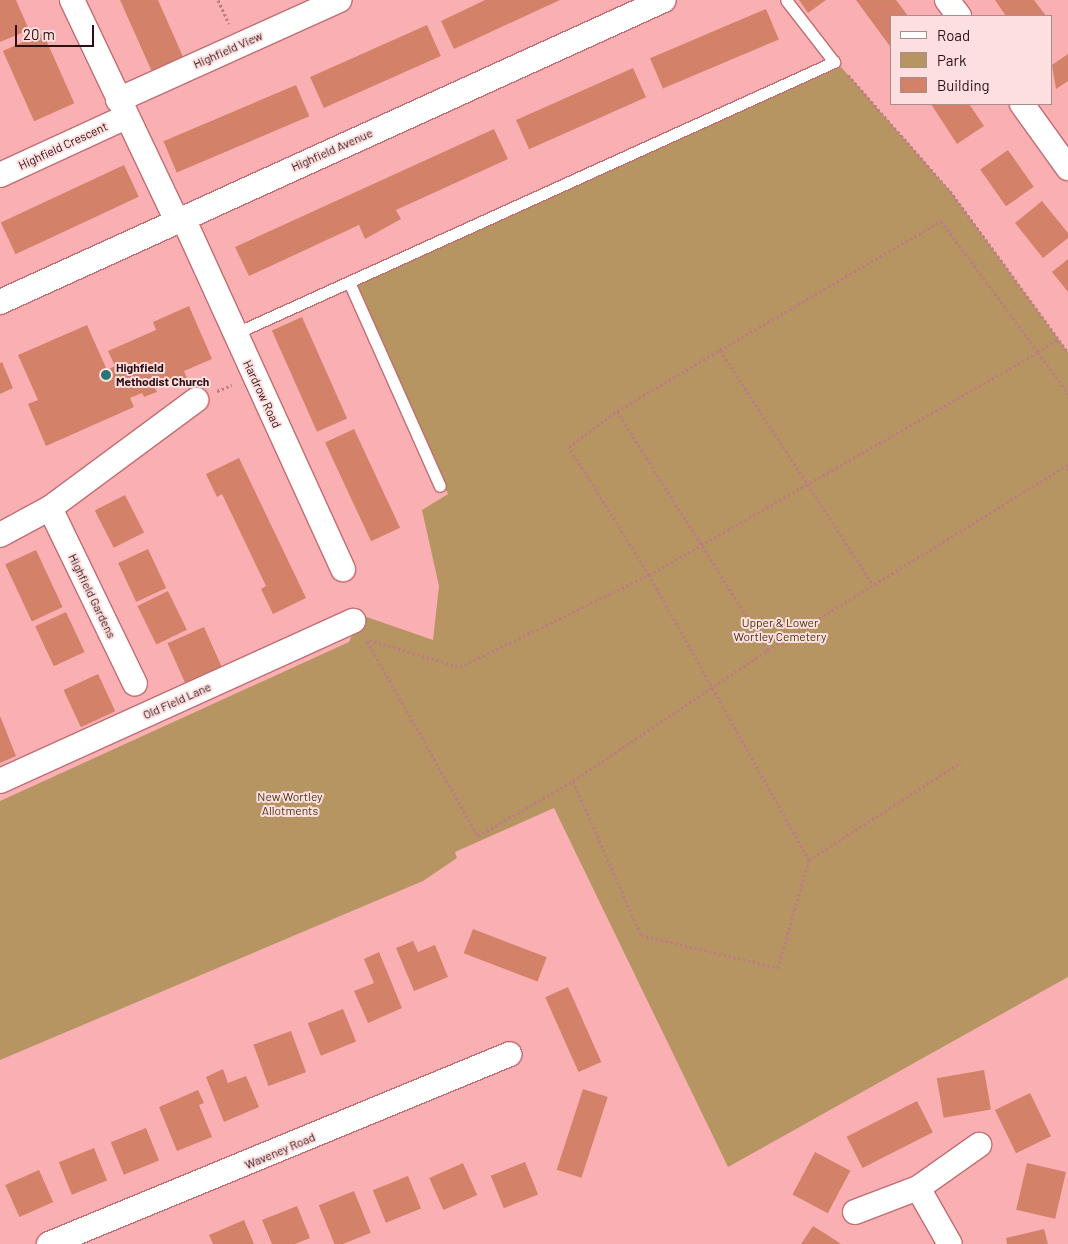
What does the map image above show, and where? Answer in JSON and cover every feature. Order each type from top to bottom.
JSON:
[{"type":"street","name":"Hardrow Road","points":[[72,0],[122,109],[180,219],[343,569]]},
{"type":"street","name":"Highfield View","points":[[122,109],[339,0]]},
{"type":"street","name":"Highfield Avenue","points":[[0,302],[664,0]]},
{"type":"street","points":[[947,0],[958,15]]},
{"type":"street","points":[[1023,105],[1068,168]]},
{"type":"street","name":"Highfield Crescent","points":[[0,175],[122,109]]},
{"type":"street","points":[[0,535],[50,508],[196,400]]},
{"type":"street","name":"Highfield Gardens","points":[[50,508],[136,684]]},
{"type":"street","name":"Old Field Lane","points":[[0,781],[359,630]]},
{"type":"street","name":"Waveney Road","points":[[49,1244],[509,1054]]},
{"type":"street","points":[[855,1212],[918,1188],[979,1145]]},
{"type":"street","points":[[918,1188],[950,1244]]},
{"type":"lane","points":[[234,334],[834,62],[786,0]]},
{"type":"lane","points":[[349,282],[440,486]]},
{"type":"path","points":[[834,62],[950,191],[1068,352]]},
{"type":"path","points":[[810,860],[649,575],[569,447],[617,411],[942,221],[1068,394]]},
{"type":"path","points":[[359,630],[460,667],[649,575],[810,485],[1058,339]]},
{"type":"path","points":[[720,350],[810,485],[873,585]]},
{"type":"path","points":[[196,400],[253,377]]},
{"type":"path","points":[[617,411],[704,543],[768,650]]},
{"type":"path","points":[[359,630],[478,836],[573,781],[768,650],[1068,465]]},
{"type":"path","points":[[573,781],[641,935],[778,968],[810,860],[961,762]]},
{"type":"green space","name":"Upper & Lower Wortley Cemetery","points":[[841,67],[950,191],[1068,352],[1068,977],[728,1167],[554,808],[455,852],[457,858],[423,881],[0,1060],[0,801],[349,642],[361,615],[433,640],[439,586],[422,510],[448,494],[355,283]]},
{"type":"building","points":[[0,0],[16,0],[29,30],[0,42]]},
{"type":"building","points":[[120,0],[158,0],[184,59],[153,74]]},
{"type":"building","points":[[485,0],[560,0],[454,49],[441,21]]},
{"type":"building","points":[[799,0],[826,0],[808,13]]},
{"type":"building","points":[[856,0],[896,0],[907,15],[890,15],[890,46]]},
{"type":"building","points":[[995,0],[1034,0],[1045,15],[1005,15]]},
{"type":"building","points":[[766,9],[779,39],[663,89],[650,58]]},
{"type":"building","points":[[427,25],[441,56],[324,108],[310,77]]},
{"type":"building","points":[[43,33],[74,103],[34,121],[3,51]]},
{"type":"building","points":[[1068,54],[1068,81],[1056,89],[1053,71],[1053,64]]},
{"type":"building","points":[[633,68],[646,97],[529,149],[516,120]]},
{"type":"building","points":[[296,85],[309,116],[177,173],[163,141]]},
{"type":"building","points":[[932,105],[970,105],[984,126],[957,144]]},
{"type":"building","points":[[494,129],[508,159],[396,210],[401,219],[365,239],[359,225],[249,276],[235,247]]},
{"type":"building","points":[[1008,150],[1034,187],[1006,206],[980,170]]},
{"type":"building","points":[[124,165],[139,197],[16,254],[1,222]]},
{"type":"building","points":[[1042,201],[1068,233],[1068,238],[1043,258],[1015,223]]},
{"type":"building","points":[[1068,259],[1068,292],[1052,272]]},
{"type":"building","name":"Highfield Methodist Church","points":[[189,306],[212,359],[184,371],[187,378],[155,388],[157,392],[144,397],[142,393],[130,398],[134,407],[46,446],[28,404],[38,400],[18,355],[87,325],[107,370],[115,366],[108,351],[156,330],[153,322]]},
{"type":"building","points":[[302,317],[347,418],[317,432],[272,330]]},
{"type":"building","points":[[2,362],[13,388],[0,394],[0,363]]},
{"type":"building","points":[[354,429],[400,528],[371,541],[325,443]]},
{"type":"building","points":[[239,458],[306,598],[273,614],[261,589],[266,586],[222,494],[217,497],[206,474]]},
{"type":"building","points":[[125,495],[144,532],[114,548],[95,510]]},
{"type":"building","points":[[148,549],[166,588],[136,602],[118,563]]},
{"type":"building","points":[[36,550],[63,607],[32,621],[5,564]]},
{"type":"building","points":[[168,591],[187,630],[156,645],[137,606]]},
{"type":"building","points":[[66,612],[85,652],[54,666],[35,626]]},
{"type":"building","points":[[204,627],[222,667],[185,683],[167,643]]},
{"type":"building","points":[[98,674],[115,711],[81,727],[64,690]]},
{"type":"building","points":[[0,716],[16,756],[0,763]]},
{"type":"building","points":[[473,929],[547,957],[537,982],[464,953]]},
{"type":"building","points":[[413,941],[418,952],[435,945],[448,977],[414,991],[396,948]]},
{"type":"building","points":[[379,952],[402,1008],[368,1023],[354,991],[374,983],[364,959]]},
{"type":"building","points":[[568,987],[601,1062],[579,1072],[545,997]]},
{"type":"building","points":[[343,1009],[356,1041],[321,1056],[308,1023]]},
{"type":"building","points":[[291,1031],[306,1072],[268,1086],[253,1045]]},
{"type":"building","points":[[223,1069],[228,1083],[246,1076],[259,1107],[224,1122],[206,1077]]},
{"type":"building","points":[[984,1070],[991,1109],[944,1118],[937,1078]]},
{"type":"building","points":[[583,1089],[608,1097],[581,1178],[557,1170]]},
{"type":"building","points":[[198,1090],[204,1103],[199,1105],[212,1137],[177,1151],[159,1107]]},
{"type":"building","points":[[1030,1093],[1051,1136],[1016,1153],[995,1110]]},
{"type":"building","points":[[917,1101],[933,1132],[863,1168],[847,1137]]},
{"type":"building","points":[[146,1128],[159,1160],[124,1175],[111,1142]]},
{"type":"building","points":[[94,1148],[107,1180],[72,1195],[59,1162]]},
{"type":"building","points":[[815,1152],[850,1171],[828,1213],[792,1194]]},
{"type":"building","points":[[525,1162],[538,1194],[504,1208],[491,1176]]},
{"type":"building","points":[[463,1163],[477,1195],[443,1210],[429,1178]]},
{"type":"building","points":[[1027,1163],[1066,1172],[1055,1219],[1016,1210]]},
{"type":"building","points":[[39,1170],[53,1202],[19,1217],[5,1185]]},
{"type":"building","points":[[408,1176],[421,1208],[386,1223],[373,1190]]},
{"type":"building","points":[[354,1191],[371,1233],[343,1244],[334,1244],[319,1205]]},
{"type":"building","points":[[297,1206],[310,1238],[295,1244],[272,1244],[262,1220]]},
{"type":"building","points":[[244,1220],[254,1244],[213,1244],[209,1235]]},
{"type":"building","points":[[813,1226],[829,1236],[841,1244],[801,1244]]},
{"type":"building","points":[[1044,1229],[1048,1244],[1007,1244],[1006,1238]]},
{"type":"place","name":"Highfield Methodist Church","points":[[106,375]]},
{"type":"park label","name":"New Wortley Allotments","points":[[290,804]]}]
